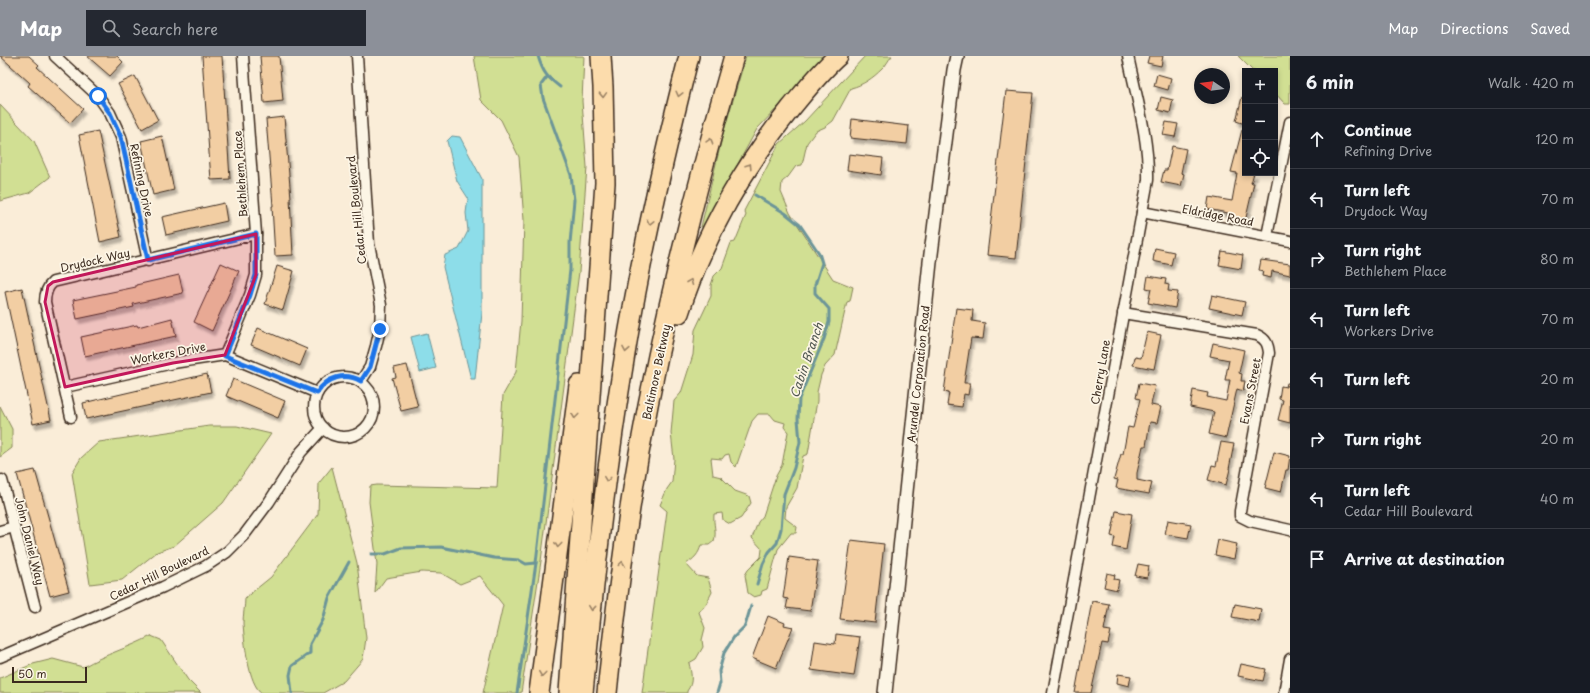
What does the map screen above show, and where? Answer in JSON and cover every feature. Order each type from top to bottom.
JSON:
[{"type":"highway","points":[[569,693],[605,183],[601,56]]},
{"type":"highway","points":[[583,693],[610,449],[625,354],[658,184],[689,56]]},
{"type":"highway","name":"Baltimore Beltway","points":[[607,693],[625,542],[639,453],[696,192],[734,56]]},
{"type":"highway","points":[[639,453],[678,317],[695,269],[714,227],[749,166],[776,127],[804,92],[838,56]]},
{"type":"highway","points":[[539,693],[605,183]]},
{"type":"street","name":"Refining Drive","points":[[55,56],[98,96],[110,113],[116,125],[121,137],[148,260]]},
{"type":"street","name":"Bethlehem Place","points":[[225,356],[250,295],[256,275],[256,234],[243,56]]},
{"type":"street","name":"Cedar Hill Boulevard","points":[[357,56],[369,244],[381,305],[380,329],[376,346],[370,367],[361,381]]},
{"type":"street","name":"Arundel Corporation Road","points":[[885,693],[929,270],[957,56]]},
{"type":"street","name":"Cherry Lane","points":[[1053,693],[1148,180],[1146,143],[1128,56]]},
{"type":"street","points":[[1267,236],[1290,122]]},
{"type":"street","name":"Eldridge Road","points":[[1142,212],[1290,241]]},
{"type":"street","name":"Drydock Way","points":[[71,417],[45,302],[45,295],[48,286],[53,282],[256,234]]},
{"type":"street","name":"Evans Street","points":[[1123,313],[1250,333],[1265,338],[1269,346],[1269,353],[1240,516],[1250,522],[1290,530]]},
{"type":"street","name":"Workers Drive","points":[[65,387],[173,363],[225,356],[317,393]]},
{"type":"street","points":[[345,376],[361,381],[370,390],[374,398],[375,408],[373,417],[368,426],[353,436],[334,436],[323,428],[315,415],[314,406],[317,393],[327,382],[336,377],[345,376]]},
{"type":"street","name":"Cedar Hill Boulevard","points":[[0,657],[163,587],[206,566],[227,552],[245,534],[270,502],[300,452],[323,428]]},
{"type":"street","name":"John Daniel Way","points":[[2,480],[35,607]]},
{"type":"street","points":[[0,531],[14,527]]},
{"type":"street","points":[[1284,693],[1290,659]]},
{"type":"highlighted area","points":[[256,234],[256,275],[225,355],[173,363],[65,387],[45,302],[48,286],[53,282]]},
{"type":"green space","points":[[474,56],[584,56],[582,101],[587,167],[579,272],[541,561],[521,693],[483,693],[503,605],[480,576],[460,584],[441,573],[422,572],[386,578],[375,593],[377,564],[369,502],[370,486],[497,488],[503,395],[516,372],[521,321],[524,220],[519,157],[501,120],[481,100]]},
{"type":"green space","points":[[746,56],[827,56],[757,129],[703,227],[701,227],[723,134]]},
{"type":"green space","points":[[865,56],[892,56],[883,68],[868,81],[851,88],[833,121],[816,131],[807,143],[802,165],[796,166],[788,177],[782,182],[781,192],[790,213],[833,279],[853,287],[850,301],[847,302],[835,355],[825,366],[821,375],[808,454],[803,456],[797,488],[786,507],[785,518],[797,527],[796,533],[791,533],[778,549],[767,589],[762,591],[761,595],[754,597],[748,593],[745,575],[761,557],[762,549],[752,538],[758,522],[763,516],[776,476],[782,465],[788,432],[784,427],[785,423],[775,420],[770,414],[758,414],[752,421],[736,467],[731,462],[729,454],[725,455],[722,459],[711,458],[713,475],[721,477],[735,491],[749,496],[751,503],[741,518],[730,524],[723,520],[722,513],[714,514],[714,541],[709,545],[701,545],[696,556],[686,564],[697,576],[708,578],[712,592],[706,604],[699,612],[705,628],[702,640],[703,647],[696,659],[689,663],[691,684],[687,693],[642,693],[667,511],[660,505],[672,482],[674,459],[671,433],[674,401],[681,393],[693,355],[695,330],[711,296],[711,285],[714,276],[722,268],[731,243],[735,242],[746,215],[744,211],[779,144],[805,121]]},
{"type":"green space","points":[[1238,56],[1290,56],[1290,104],[1285,104],[1278,96],[1278,68],[1250,68]]},
{"type":"green space","points":[[0,105],[34,141],[50,177],[29,193],[0,201]]},
{"type":"green space","points":[[0,406],[12,429],[12,448],[0,457]]},
{"type":"green space","points":[[209,426],[237,426],[271,434],[223,503],[174,546],[157,552],[122,580],[90,584],[72,473],[81,458],[99,442]]},
{"type":"green space","points":[[332,467],[357,563],[366,638],[363,659],[344,681],[323,693],[262,693],[253,681],[244,639],[243,623],[245,598],[271,577],[318,514],[319,483]]},
{"type":"green space","points":[[151,636],[161,640],[188,680],[201,693],[0,693],[0,678],[33,664],[53,659],[83,667]]},
{"type":"water","points":[[452,136],[460,137],[482,179],[482,313],[475,379],[471,379],[443,267],[445,255],[459,249],[468,231],[466,213],[468,198],[457,181],[447,141]]},
{"type":"water","points":[[427,333],[436,368],[420,372],[411,337]]},
{"type":"building","points":[[0,56],[29,56],[39,65],[37,67],[83,109],[70,123],[28,86],[30,83]]},
{"type":"building","points":[[87,56],[117,56],[123,62],[110,76]]},
{"type":"building","points":[[202,56],[222,56],[230,179],[211,180]]},
{"type":"building","points":[[260,56],[279,56],[283,101],[264,103]]},
{"type":"building","points":[[1149,56],[1163,56],[1161,66],[1147,63]]},
{"type":"building","points":[[1157,74],[1171,78],[1168,90],[1154,86]]},
{"type":"building","points":[[135,76],[158,120],[142,129],[118,84]]},
{"type":"building","points":[[1006,91],[1033,93],[1016,258],[987,255]]},
{"type":"building","points":[[1161,97],[1173,100],[1170,113],[1158,110]]},
{"type":"building","points":[[1242,97],[1242,123],[1236,121]]},
{"type":"building","points":[[284,117],[291,198],[293,255],[275,256],[273,206],[266,119]]},
{"type":"building","points":[[852,119],[909,126],[907,144],[850,138]]},
{"type":"building","points":[[1166,122],[1178,124],[1175,137],[1163,135]]},
{"type":"building","points":[[1242,130],[1242,176],[1253,176],[1251,183],[1254,183],[1245,222],[1227,219],[1228,213],[1207,209],[1209,197],[1232,201],[1237,173],[1231,172]]},
{"type":"building","points":[[98,131],[121,237],[100,242],[79,135]]},
{"type":"building","points":[[162,136],[174,190],[153,195],[141,141]]},
{"type":"building","points":[[1172,146],[1186,149],[1181,173],[1184,174],[1181,186],[1161,182],[1164,170],[1167,170]]},
{"type":"building","points":[[849,154],[883,158],[881,175],[847,170]]},
{"type":"building","points":[[224,203],[227,221],[166,235],[162,217]]},
{"type":"building","points":[[1155,248],[1174,252],[1171,265],[1153,261]]},
{"type":"building","points":[[1222,251],[1243,255],[1241,269],[1219,265]]},
{"type":"building","points":[[1261,260],[1290,264],[1290,275],[1272,271],[1271,278],[1262,276],[1263,271],[1259,270]]},
{"type":"building","points":[[221,263],[239,271],[212,331],[194,322]]},
{"type":"building","points":[[277,266],[294,271],[283,310],[265,304]]},
{"type":"building","points":[[179,275],[183,293],[133,304],[134,307],[77,319],[73,300],[136,287],[136,285]]},
{"type":"building","points":[[1148,276],[1166,279],[1165,284],[1169,285],[1168,291],[1178,292],[1175,308],[1148,303],[1151,289],[1146,288]]},
{"type":"building","points":[[22,288],[51,420],[33,424],[5,292]]},
{"type":"building","points":[[1212,295],[1245,302],[1242,315],[1209,308]]},
{"type":"building","points":[[956,308],[973,310],[972,321],[985,323],[983,339],[971,338],[964,383],[970,383],[968,395],[964,394],[962,407],[947,405],[949,393],[944,392]]},
{"type":"building","points":[[172,318],[176,336],[85,356],[81,337],[137,325],[138,327]]},
{"type":"building","points":[[258,328],[307,349],[300,366],[251,345]]},
{"type":"building","points":[[1147,332],[1161,335],[1154,369],[1133,365],[1135,357],[1141,358]]},
{"type":"building","points":[[1213,343],[1244,350],[1239,373],[1242,374],[1241,381],[1245,381],[1243,391],[1237,389],[1226,438],[1209,434],[1214,412],[1190,407],[1193,390],[1208,393],[1207,397],[1226,401],[1230,380],[1225,380],[1229,360],[1210,356]]},
{"type":"building","points":[[407,365],[418,407],[401,411],[392,378],[396,377],[394,368]]},
{"type":"building","points":[[207,374],[211,392],[86,419],[83,403]]},
{"type":"building","points":[[233,379],[285,401],[278,418],[226,396]]},
{"type":"building","points":[[1139,383],[1155,386],[1151,405],[1161,407],[1157,423],[1150,422],[1146,446],[1143,446],[1137,473],[1137,480],[1152,483],[1149,494],[1116,488],[1118,480],[1114,479],[1121,454],[1123,454],[1128,427],[1133,428],[1140,399],[1136,398]]},
{"type":"building","points":[[1287,383],[1290,383],[1290,423],[1278,420],[1283,400],[1279,399],[1281,386],[1286,387]]},
{"type":"building","points":[[1221,442],[1234,444],[1226,485],[1208,480],[1212,465],[1216,466]]},
{"type":"building","points":[[1274,452],[1290,456],[1288,470],[1286,470],[1281,492],[1265,488]]},
{"type":"building","points":[[35,470],[69,591],[50,596],[17,474]]},
{"type":"building","points":[[1116,511],[1132,514],[1126,550],[1113,547],[1115,537],[1111,536]]},
{"type":"building","points":[[1168,520],[1191,524],[1188,538],[1165,534]]},
{"type":"building","points":[[851,540],[884,544],[875,623],[840,619]]},
{"type":"building","points":[[1218,540],[1237,544],[1234,559],[1215,555]]},
{"type":"building","points":[[789,557],[818,561],[810,611],[786,608],[788,599],[783,598]]},
{"type":"building","points":[[1138,564],[1149,566],[1147,578],[1135,576]]},
{"type":"building","points":[[1107,573],[1115,575],[1114,579],[1119,580],[1117,590],[1104,587]]},
{"type":"building","points":[[1092,601],[1109,604],[1104,630],[1111,631],[1108,644],[1102,643],[1091,693],[1075,693]]},
{"type":"building","points":[[1235,604],[1261,609],[1259,622],[1232,617]]},
{"type":"building","points":[[768,616],[785,623],[784,625],[793,627],[776,668],[752,658]]},
{"type":"building","points":[[836,634],[860,637],[854,676],[811,670],[815,641],[835,644]]},
{"type":"building","points":[[1241,664],[1266,669],[1263,681],[1238,676]]},
{"type":"building","points":[[1118,674],[1131,676],[1129,686],[1117,683]]},
{"type":"waterway","name":"Cabin Branch","points":[[538,56],[546,74],[560,87]]},
{"type":"waterway","points":[[517,693],[536,563],[570,270],[570,243],[574,200],[571,175],[543,98],[541,85],[547,77]]},
{"type":"waterway","name":"Cabin Branch","points":[[755,195],[785,213],[800,225],[819,253],[822,263],[815,285],[815,293],[829,309],[829,322],[824,339],[799,399],[798,419],[800,442],[794,468],[784,494],[781,529],[777,543],[769,552],[763,564],[757,584]]},
{"type":"waterway","points":[[371,554],[385,554],[401,548],[441,547],[494,558],[519,560],[526,564],[536,563]]},
{"type":"waterway","points":[[292,693],[290,675],[292,666],[310,653],[310,644],[323,620],[329,598],[349,562]]},
{"type":"waterway","name":"Cabin Branch","points":[[717,693],[720,683],[719,671],[724,653],[734,637],[745,626],[751,606]]},
{"type":"route","points":[[98,96],[110,113],[121,137],[148,260],[256,234],[256,275],[250,295],[225,356],[317,393],[327,382],[336,377],[345,376],[361,381],[370,367],[380,329]]}]
